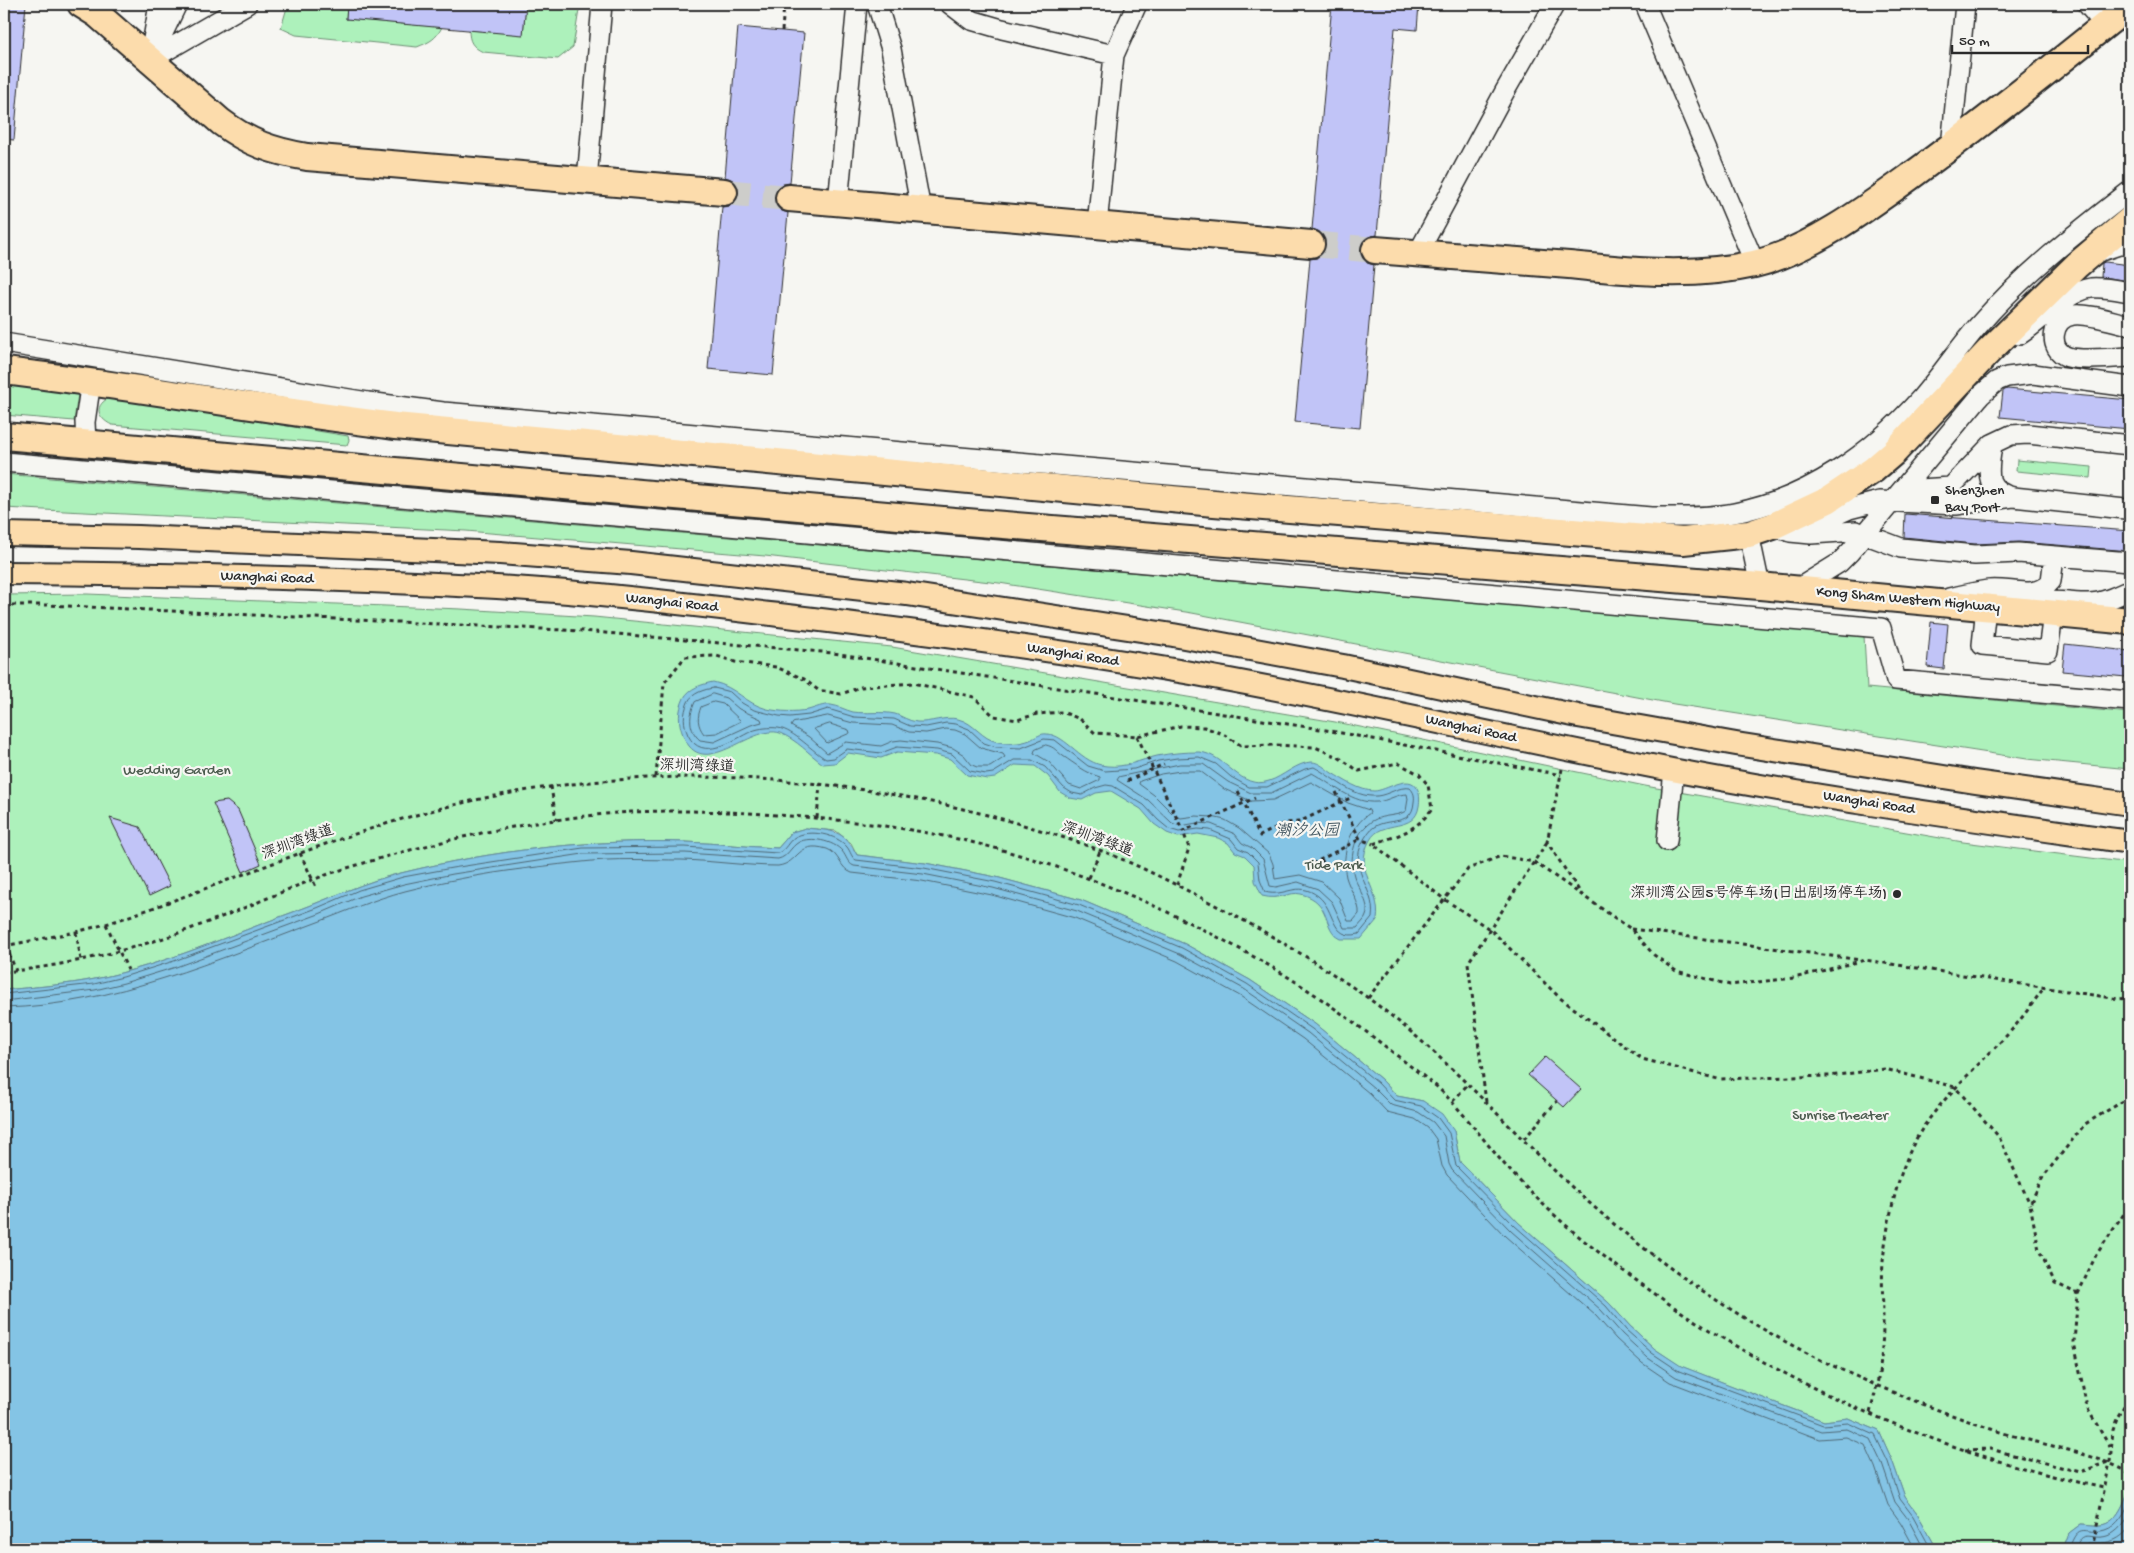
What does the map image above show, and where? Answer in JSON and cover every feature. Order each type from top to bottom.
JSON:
[{"type":"highway","points":[[81,4],[97,14],[238,134],[258,145],[284,153],[724,192]]},
{"type":"highway","points":[[1376,250],[1659,273],[1712,271],[1755,264],[1786,253],[1820,236],[1884,195],[1951,147],[2130,5]]},
{"type":"highway","points":[[789,198],[1311,244]]},
{"type":"highway","points":[[4,371],[91,381],[210,388],[396,426],[1223,504],[1651,540],[1683,541],[1773,531],[1828,500],[1873,470],[1913,433],[1989,351],[2077,265],[2130,220]]},
{"type":"highway","name":"Kong Sham Western Highway","points":[[4,436],[945,520],[1760,586],[2129,621]]},
{"type":"main road","points":[[4,534],[139,537],[500,553],[631,563],[908,594],[1173,635],[1343,666],[1578,716],[1736,744],[1975,782],[2130,804]]},
{"type":"main road","name":"Wanghai Road","points":[[4,572],[167,574],[480,586],[606,596],[902,630],[1184,672],[1337,700],[1566,750],[1674,770],[1966,818],[2130,842]]},
{"type":"street","points":[[150,60],[159,4]]},
{"type":"street","points":[[150,60],[177,4]]},
{"type":"street","points":[[150,60],[247,4]]},
{"type":"street","points":[[587,180],[602,4]]},
{"type":"street","points":[[838,203],[857,4]]},
{"type":"street","points":[[878,4],[891,49],[921,210]]},
{"type":"street","points":[[950,4],[971,20],[1114,55]]},
{"type":"street","points":[[1097,225],[1114,55],[1137,4]]},
{"type":"street","points":[[1418,253],[1505,91],[1555,4]]},
{"type":"street","points":[[1645,4],[1755,264]]},
{"type":"street","points":[[1951,147],[1965,4]]},
{"type":"street","points":[[2087,4],[2105,25]]},
{"type":"street","points":[[4,343],[210,388],[443,412],[1651,517],[1696,517],[1734,513],[1778,500],[1816,484],[1848,464],[1877,442],[1921,398],[1978,326],[2017,286],[2070,239],[2130,191]]},
{"type":"street","points":[[2077,265],[2098,252],[2127,243]]},
{"type":"street","points":[[1989,351],[2021,334],[2049,312],[2084,290],[2101,288],[2130,292]]},
{"type":"street","points":[[2130,326],[2085,316],[2071,315],[2060,322],[2054,332],[2054,339],[2058,350],[2071,358],[2130,357]]},
{"type":"street","points":[[1797,590],[1839,563],[1894,500],[1972,404],[1988,388],[2002,379],[2019,374],[2033,374],[2130,387]]},
{"type":"street","points":[[86,443],[85,422],[91,381]]},
{"type":"street","points":[[1894,500],[1920,489],[1950,487],[1992,444],[2005,437],[2019,434],[2130,445]]},
{"type":"street","points":[[1992,444],[1990,470],[1992,486],[1996,491],[2013,497],[2130,508]]},
{"type":"street","points":[[4,462],[1881,628],[1896,680],[2130,701]]},
{"type":"street","points":[[1773,531],[1867,503],[1894,500],[1956,505],[2013,497]]},
{"type":"street","points":[[1773,531],[1811,534],[1848,530],[1864,533],[1882,542],[1901,548],[1934,539],[1987,544],[2018,553],[2130,562]]},
{"type":"street","points":[[1760,586],[1773,531]]},
{"type":"street","points":[[1931,602],[1988,590],[2040,591],[2051,581],[2054,557]]},
{"type":"street","points":[[2020,610],[2044,601],[2090,603],[2103,601],[2130,590]]},
{"type":"street","points":[[1986,607],[1982,645],[2048,651],[2053,614]]},
{"type":"street","points":[[1667,841],[1674,770]]},
{"type":"path","points":[[782,31],[784,4]]},
{"type":"path","points":[[4,605],[47,605],[356,618],[583,631],[833,653],[1320,729],[1561,775]]},
{"type":"path","points":[[656,777],[664,683],[685,657],[717,656],[735,662],[776,667],[804,679],[818,690],[840,694],[861,687],[913,683],[974,697],[994,716],[1017,720],[1037,714],[1062,712],[1080,719],[1095,733],[1137,736],[1181,726],[1204,727],[1223,734],[1242,746],[1315,747],[1338,757],[1359,771],[1398,763],[1419,774],[1428,786],[1432,809],[1424,821],[1411,831],[1373,844]]},
{"type":"path","points":[[1137,736],[1183,831],[1188,848],[1177,885]]},
{"type":"path","points":[[1486,1102],[1468,963],[1547,842],[1566,750]]},
{"type":"path","points":[[1127,781],[1164,764]]},
{"type":"path","name":"深圳湾绿道","points":[[5,946],[106,924],[406,818],[461,804],[551,786],[656,777],[723,778],[820,785],[890,794],[966,810],[1100,851],[1149,871],[1280,940],[1368,998],[1411,1031],[1468,1084],[1570,1185],[1624,1233],[1681,1277],[1740,1316],[1802,1351],[1877,1387],[1996,1431],[2110,1462],[2130,1473]]},
{"type":"path","points":[[817,818],[820,785]]},
{"type":"path","points":[[551,786],[556,820]]},
{"type":"path","points":[[1238,791],[1260,836],[1285,823],[1299,822],[1351,798]]},
{"type":"path","points":[[1336,792],[1360,840]]},
{"type":"path","points":[[1183,831],[1255,798]]},
{"type":"path","points":[[4,972],[81,960],[156,941],[210,922],[352,866],[468,837],[556,820],[631,812],[744,812],[895,827],[959,839],[1018,854],[1089,878],[1148,902],[1274,969],[1325,1000],[1453,1101],[1500,1160],[1546,1208],[1664,1301],[1726,1341],[1784,1373],[1870,1413],[1962,1450],[2059,1479],[2104,1488]]},
{"type":"path","points":[[1312,864],[1360,840],[1373,844],[1444,899],[1491,930],[1560,998],[1642,1059],[1718,1079],[1830,1076],[1886,1069],[1956,1087],[1999,1137],[2030,1204],[2039,1250],[2055,1283],[2078,1294]]},
{"type":"path","points":[[1547,842],[1584,898]]},
{"type":"path","points":[[1089,878],[1100,851]]},
{"type":"path","points":[[300,854],[317,889]]},
{"type":"path","points":[[1368,998],[1468,869],[1501,856],[1534,862],[1631,929],[1654,955],[1676,971],[1730,985],[1794,978],[1864,960]]},
{"type":"path","points":[[1321,859],[1327,870]]},
{"type":"path","points":[[106,924],[128,970]]},
{"type":"path","points":[[1631,929],[1864,960],[2044,989],[2119,999],[2130,998]]},
{"type":"path","points":[[76,932],[81,960]]},
{"type":"path","points":[[5,946],[16,971]]},
{"type":"path","points":[[1870,1413],[1877,1387],[1883,1345],[1881,1305],[1884,1252],[1903,1168],[1924,1127],[1956,1087],[2009,1033],[2044,989]]},
{"type":"path","points":[[1453,1101],[1468,1084]]},
{"type":"path","points":[[2030,1204],[2043,1177],[2085,1124],[2130,1097]]},
{"type":"path","points":[[1524,1139],[1557,1101]]},
{"type":"path","points":[[2110,1447],[2087,1408],[2074,1342],[2078,1294],[2096,1255],[2130,1205]]},
{"type":"path","points":[[2092,1549],[2110,1462],[2113,1430],[2118,1416],[2130,1396]]},
{"type":"path","points":[[1962,1450],[1990,1448],[2080,1472],[2110,1462]]},
{"type":"green space","points":[[288,4],[347,4],[346,19],[442,27],[432,40],[417,47],[296,35],[281,28]]},
{"type":"green space","points":[[526,4],[580,4],[573,47],[558,59],[483,52],[474,46],[469,30],[523,34]]},
{"type":"green space","points":[[4,384],[78,394],[74,421],[4,415]]},
{"type":"green space","points":[[111,397],[348,436],[349,440],[347,445],[112,425],[103,419],[99,411],[101,404]]},
{"type":"green space","points":[[2017,460],[2092,467],[2091,478],[2016,471]]},
{"type":"green space","points":[[4,474],[1864,636],[1867,688],[2130,713],[2130,769],[2027,759],[1674,704],[1192,613],[999,583],[765,556],[466,531],[4,508]]},
{"type":"green space","points":[[87,594],[461,609],[594,617],[892,647],[1341,723],[1645,786],[1963,842],[2130,863],[2130,1487],[2123,1504],[2116,1516],[2107,1523],[2099,1525],[2081,1524],[2069,1533],[2063,1549],[1937,1549],[1917,1513],[1905,1497],[1879,1431],[1848,1418],[1824,1421],[1680,1366],[1655,1349],[1609,1303],[1519,1223],[1460,1162],[1454,1131],[1423,1101],[1397,1096],[1382,1080],[1315,1024],[1250,980],[1185,944],[1081,900],[996,877],[925,863],[857,855],[851,843],[836,831],[806,828],[792,832],[778,848],[686,842],[614,842],[507,852],[471,858],[401,873],[374,881],[197,949],[146,966],[73,983],[4,990],[4,595]]},
{"type":"water","name":"潮汐公园","points":[[713,682],[728,687],[752,703],[772,710],[803,711],[828,705],[853,712],[895,714],[917,722],[948,718],[958,719],[969,724],[987,738],[1006,743],[1022,742],[1047,734],[1061,739],[1089,760],[1107,766],[1126,765],[1168,754],[1199,752],[1209,754],[1241,777],[1259,783],[1274,779],[1301,764],[1315,762],[1352,785],[1369,791],[1409,782],[1419,792],[1419,806],[1416,815],[1411,820],[1382,829],[1375,833],[1370,840],[1365,851],[1364,862],[1375,899],[1377,920],[1361,939],[1341,939],[1331,929],[1318,903],[1311,898],[1297,893],[1279,897],[1262,896],[1255,881],[1254,865],[1245,856],[1235,852],[1228,843],[1218,838],[1198,834],[1178,837],[1167,833],[1154,824],[1141,809],[1111,791],[1096,793],[1082,800],[1070,798],[1060,792],[1048,776],[1035,766],[1015,765],[995,778],[987,779],[967,775],[950,759],[936,755],[897,752],[881,758],[848,753],[835,763],[823,764],[786,736],[780,733],[768,732],[728,749],[702,754],[691,749],[683,735],[680,726],[680,712],[684,698],[689,692],[701,685]]},
{"type":"water","points":[[806,828],[830,831],[842,836],[852,846],[857,855],[925,863],[996,877],[1081,900],[1185,944],[1250,980],[1315,1024],[1382,1080],[1397,1096],[1423,1101],[1442,1114],[1454,1131],[1460,1162],[1519,1223],[1609,1303],[1655,1349],[1681,1366],[1824,1421],[1848,1418],[1879,1431],[1905,1497],[1917,1513],[1937,1549],[4,1549],[4,990],[84,981],[146,966],[197,949],[348,890],[401,873],[436,865],[507,852],[614,842],[686,842],[778,848],[792,832]]},
{"type":"water","points":[[2130,1487],[2130,1549],[2063,1549],[2069,1533],[2081,1524],[2101,1525],[2112,1520],[2120,1510]]},
{"type":"building","points":[[4,4],[26,4],[14,140],[4,139]]},
{"type":"building","points":[[347,4],[526,4],[523,35],[346,19]]},
{"type":"building","points":[[1332,4],[1419,4],[1417,30],[1395,28],[1377,235],[1368,237],[1362,242],[1360,248],[1362,257],[1367,263],[1374,265],[1360,428],[1295,422],[1310,259],[1317,258],[1323,253],[1326,245],[1325,238],[1320,232],[1312,229]]},
{"type":"building","points":[[738,27],[804,33],[790,183],[783,184],[777,189],[774,197],[775,204],[780,210],[788,213],[773,375],[708,369],[722,207],[730,206],[736,201],[739,193],[738,186],[733,180],[725,177]]},
{"type":"building","points":[[2102,263],[2130,265],[2130,281],[2101,277]]},
{"type":"building","points":[[2007,389],[2130,400],[2130,429],[2000,417],[2003,391]]},
{"type":"building","points":[[1905,514],[2130,531],[2130,551],[2019,542],[1975,544],[1904,537]]},
{"type":"building","points":[[1931,622],[1948,624],[1944,669],[1927,667]]},
{"type":"building","points":[[2065,644],[2129,651],[2126,677],[2062,671]]},
{"type":"building","points":[[227,801],[238,810],[261,864],[243,872],[213,803]]},
{"type":"building","points":[[110,818],[140,827],[170,886],[149,896]]},
{"type":"building","points":[[1545,1057],[1581,1089],[1564,1107],[1528,1075]]},
{"type":"tunnel","points":[[724,192],[789,198]]},
{"type":"tunnel","points":[[1311,244],[1375,250]]},
{"type":"place","name":"Shenzhen Bay Port","points":[[1935,500]]},
{"type":"place","name":"深圳湾公园5号停车场(日出剧场停车场)","points":[[1897,894]]},
{"type":"park label","name":"Wedding Garden","points":[[177,771]]},
{"type":"park label","name":"Tide Park","points":[[1334,866]]},
{"type":"park label","name":"Sunrise Theater","points":[[1840,1116]]}]
